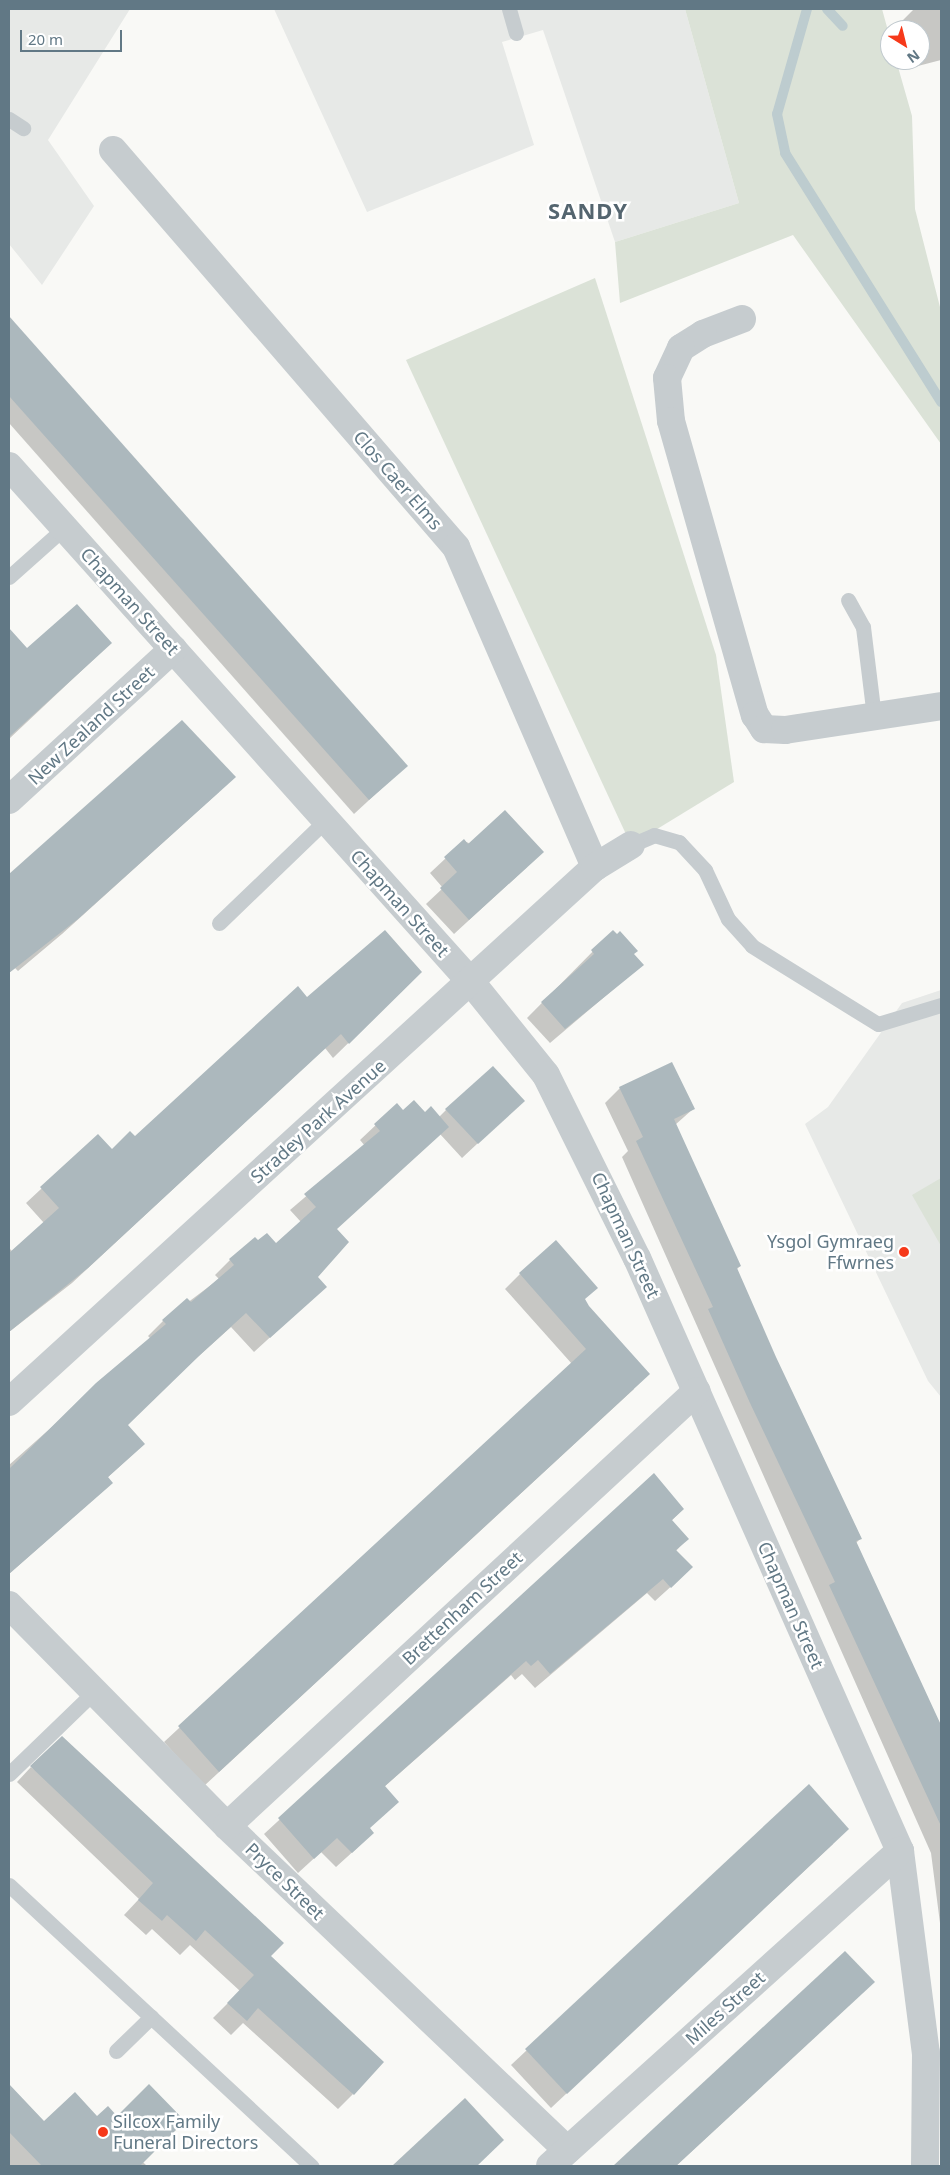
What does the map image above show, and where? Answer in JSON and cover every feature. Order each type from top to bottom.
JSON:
[{"type":"street","name":"Clos Caer Elms","points":[[113,150],[456,547],[595,867]]},
{"type":"street","points":[[742,319],[703,334],[681,348],[667,378],[671,420],[755,715],[764,729],[785,730],[941,706]]},
{"type":"street","name":"Chapman Street","points":[[9,466],[471,982],[546,1074],[602,1183],[697,1391],[900,1851],[926,2053],[925,2166]]},
{"type":"street","name":"New Zealand Street","points":[[9,800],[173,649]]},
{"type":"street","name":"Stradey Park Avenue","points":[[9,1402],[595,867],[631,845]]},
{"type":"street","name":"Brettenham Street","points":[[227,1826],[697,1391]]},
{"type":"street","name":"Pryce Street","points":[[9,1605],[93,1693],[558,2158]]},
{"type":"street","name":"Miles Street","points":[[558,2158],[900,1851]]},
{"type":"lane","points":[[509,9],[516,33]]},
{"type":"lane","points":[[9,119],[23,128]]},
{"type":"lane","points":[[9,577],[64,528]]},
{"type":"lane","points":[[848,600],[863,627],[874,717]]},
{"type":"lane","points":[[219,923],[326,820]]},
{"type":"lane","points":[[631,845],[654,835],[679,842],[705,870],[728,919],[752,946],[878,1024],[941,1005]]},
{"type":"lane","points":[[9,1774],[93,1693]]},
{"type":"lane","points":[[9,1885],[311,2166]]},
{"type":"lane","points":[[116,2051],[150,2017]]},
{"type":"shaded area","points":[[9,9],[130,9],[48,140],[94,206],[42,285],[9,244]]},
{"type":"shaded area","points":[[274,9],[685,9],[739,203],[615,242],[543,30],[502,42],[534,145],[367,212]]},
{"type":"shaded area","points":[[685,9],[882,9],[885,20],[880,20],[880,70],[899,70],[912,116],[915,209],[941,311],[941,444],[793,235],[620,303],[615,242],[739,203]]},
{"type":"shaded area","points":[[595,278],[716,655],[734,782],[631,845],[406,360]]},
{"type":"shaded area","name":"Ysgol Gymraeg Ffwrnes","points":[[941,990],[941,1397],[928,1381],[805,1124],[828,1107],[902,1003]]},
{"type":"shaded area","points":[[941,1178],[941,1246],[912,1195]]},
{"type":"building","points":[[9,316],[408,766],[369,800],[9,396]]},
{"type":"building","points":[[77,604],[112,643],[9,737],[9,628],[27,648]]},
{"type":"building","points":[[182,720],[236,777],[78,919],[9,973],[9,874]]},
{"type":"building","points":[[505,810],[544,852],[469,920],[440,888],[457,872],[444,857],[464,839],[468,844]]},
{"type":"building","points":[[385,930],[422,972],[349,1044],[341,1034],[88,1268],[9,1332],[9,1253],[59,1208],[40,1187],[98,1134],[112,1149],[130,1131],[135,1136],[298,986],[307,997]]},
{"type":"building","points":[[613,930],[617,934],[620,931],[638,951],[634,954],[644,965],[565,1029],[541,1002],[594,954],[591,950]]},
{"type":"building","points":[[672,1062],[695,1109],[674,1119],[741,1266],[737,1268],[776,1357],[862,1539],[856,1541],[941,1725],[941,1826],[829,1585],[835,1582],[750,1403],[708,1309],[713,1307],[636,1141],[643,1137],[619,1087]]},
{"type":"building","points":[[493,1066],[525,1101],[478,1144],[445,1109]]},
{"type":"building","points":[[414,1100],[425,1112],[431,1106],[449,1127],[337,1229],[349,1242],[318,1277],[327,1287],[270,1338],[246,1313],[128,1425],[145,1444],[108,1477],[113,1483],[9,1574],[9,1469],[96,1383],[166,1324],[162,1320],[187,1298],[191,1302],[234,1265],[229,1259],[255,1237],[258,1240],[267,1233],[276,1243],[316,1207],[304,1194],[380,1131],[374,1124],[397,1103],[403,1110]]},
{"type":"building","points":[[556,1240],[598,1288],[585,1299],[589,1306],[650,1374],[219,1772],[178,1726],[586,1349],[519,1273]]},
{"type":"building","points":[[654,1473],[684,1509],[672,1520],[689,1539],[676,1550],[693,1567],[671,1588],[663,1579],[550,1674],[538,1660],[531,1666],[526,1661],[385,1786],[399,1802],[370,1828],[374,1833],[352,1853],[337,1838],[314,1859],[278,1818]]},
{"type":"building","points":[[62,1736],[284,1943],[271,1956],[384,2062],[354,2095],[258,2008],[247,2021],[227,2003],[254,1975],[205,1930],[196,1941],[167,1915],[162,1921],[138,1900],[153,1883],[30,1766]]},
{"type":"building","points":[[809,1784],[849,1829],[567,2094],[525,2049]]},
{"type":"building","points":[[845,1951],[875,1982],[676,2166],[613,2166]]},
{"type":"building","name":"Silcox Family Funeral Directors","points":[[9,2084],[44,2121],[75,2092],[97,2116],[108,2106],[117,2116],[149,2084],[185,2121],[140,2166],[42,2166],[9,2132]]},
{"type":"building","points":[[465,2098],[504,2140],[477,2166],[392,2166]]},
{"type":"waterway","points":[[807,9],[777,114],[785,153],[941,402]]},
{"type":"waterway","points":[[827,9],[843,26]]},
{"type":"place","name":"Ysgol Gymraeg Ffwrnes","points":[[904,1252]]},
{"type":"place","name":"Silcox Family Funeral Directors","points":[[103,2132]]},
{"type":"district","name":"SANDY","points":[[588,211]]}]
